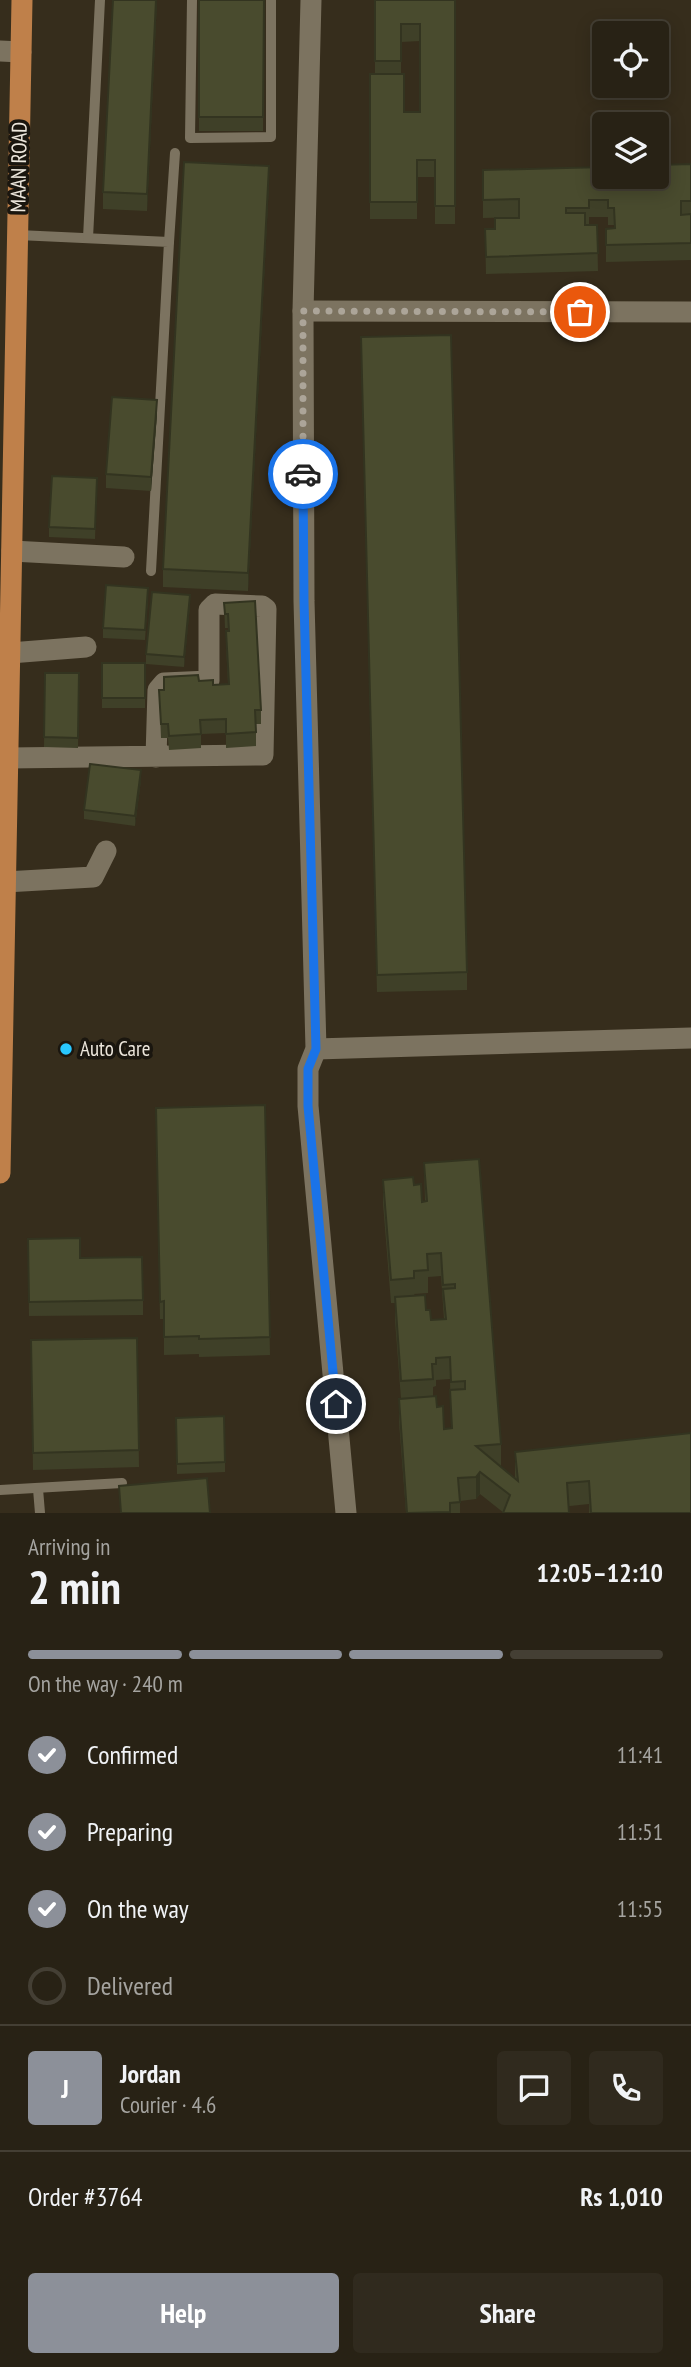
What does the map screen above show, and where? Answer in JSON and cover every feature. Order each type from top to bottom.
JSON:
[{"type":"main road","name":"MAAN ROAD","points":[[0,1173],[12,551],[8,388],[18,235],[22,0]]},
{"type":"street","points":[[311,0],[303,311],[304,601],[316,1049],[308,1069],[308,1106],[346,1513]]},
{"type":"street","points":[[0,51],[22,52]]},
{"type":"street","points":[[303,311],[691,312]]},
{"type":"street","points":[[12,551],[124,557]]},
{"type":"street","points":[[8,758],[156,757],[263,755],[266,610],[262,606],[215,604],[209,610],[209,681],[164,683],[158,690],[156,757]]},
{"type":"street","points":[[10,653],[86,647]]},
{"type":"street","points":[[5,882],[93,877],[106,851]]},
{"type":"street","points":[[316,1049],[691,1038]]},
{"type":"lane","points":[[88,238],[100,0]]},
{"type":"lane","points":[[192,0],[190,138],[271,137],[271,0]]},
{"type":"lane","points":[[151,571],[175,153]]},
{"type":"lane","points":[[18,235],[169,242]]},
{"type":"lane","points":[[0,1490],[122,1483]]},
{"type":"lane","points":[[38,1489],[40,1513]]},
{"type":"building","points":[[113,0],[156,0],[147,194],[103,192]]},
{"type":"building","points":[[199,0],[264,0],[263,117],[199,117]]},
{"type":"building","points":[[375,0],[455,0],[455,206],[435,206],[435,160],[417,160],[417,202],[370,202],[370,74],[404,74],[404,112],[420,112],[420,24],[401,24],[401,61],[375,61]]},
{"type":"building","points":[[184,162],[269,166],[248,573],[163,569]]},
{"type":"building","points":[[691,164],[691,201],[681,201],[681,215],[691,214],[691,243],[606,245],[606,229],[615,228],[614,208],[608,208],[608,200],[589,200],[589,208],[566,208],[566,213],[585,213],[585,225],[597,225],[598,253],[486,257],[485,229],[495,229],[495,218],[519,218],[519,199],[483,200],[483,170],[592,167],[592,189],[669,189],[669,165]]},
{"type":"building","points":[[451,335],[467,972],[377,975],[361,337]]},
{"type":"building","points":[[112,397],[157,400],[151,477],[106,474]]},
{"type":"building","points":[[52,476],[97,478],[95,529],[49,527]]},
{"type":"building","points":[[106,585],[148,588],[145,630],[103,628]]},
{"type":"building","points":[[152,592],[190,595],[184,657],[146,654]]},
{"type":"building","points":[[255,601],[261,710],[255,710],[256,732],[226,734],[226,719],[200,720],[201,734],[169,736],[168,724],[161,724],[159,690],[164,690],[164,677],[198,675],[199,681],[213,680],[213,685],[229,684],[226,631],[229,631],[228,614],[225,614],[224,603]]},
{"type":"building","points":[[102,663],[145,663],[145,698],[102,698]]},
{"type":"building","points":[[45,673],[79,673],[78,738],[44,737]]},
{"type":"building","points":[[90,764],[141,770],[135,816],[84,810]]},
{"type":"building","points":[[265,1105],[270,1337],[164,1337],[164,1301],[160,1302],[156,1108]]},
{"type":"building","points":[[479,1159],[501,1444],[476,1446],[518,1481],[515,1452],[691,1433],[691,1513],[591,1513],[589,1481],[567,1483],[569,1513],[503,1513],[510,1495],[480,1472],[476,1477],[458,1478],[460,1502],[450,1503],[450,1512],[407,1513],[399,1399],[436,1396],[437,1407],[443,1406],[444,1429],[452,1428],[450,1390],[465,1389],[465,1381],[451,1382],[450,1357],[436,1358],[436,1364],[432,1364],[433,1379],[401,1381],[395,1297],[425,1295],[426,1310],[430,1310],[431,1320],[446,1319],[443,1289],[455,1288],[455,1284],[443,1285],[441,1253],[427,1254],[428,1270],[414,1271],[414,1278],[391,1280],[383,1180],[413,1177],[414,1185],[421,1184],[422,1202],[427,1201],[424,1163]]},
{"type":"building","points":[[80,1238],[80,1258],[142,1257],[143,1300],[29,1302],[28,1239]]},
{"type":"building","points":[[137,1338],[139,1450],[33,1453],[31,1340]]},
{"type":"building","points":[[224,1416],[225,1462],[177,1464],[176,1418]]},
{"type":"building","points":[[207,1478],[210,1513],[121,1513],[119,1486]]},
{"type":"way so far","points":[[303,474],[303,311],[580,312]]},
{"type":"place","name":"Auto Care","points":[[66,1049]]},
{"type":"route","points":[[303,474],[316,1049],[308,1069],[308,1106],[336,1404]]}]
